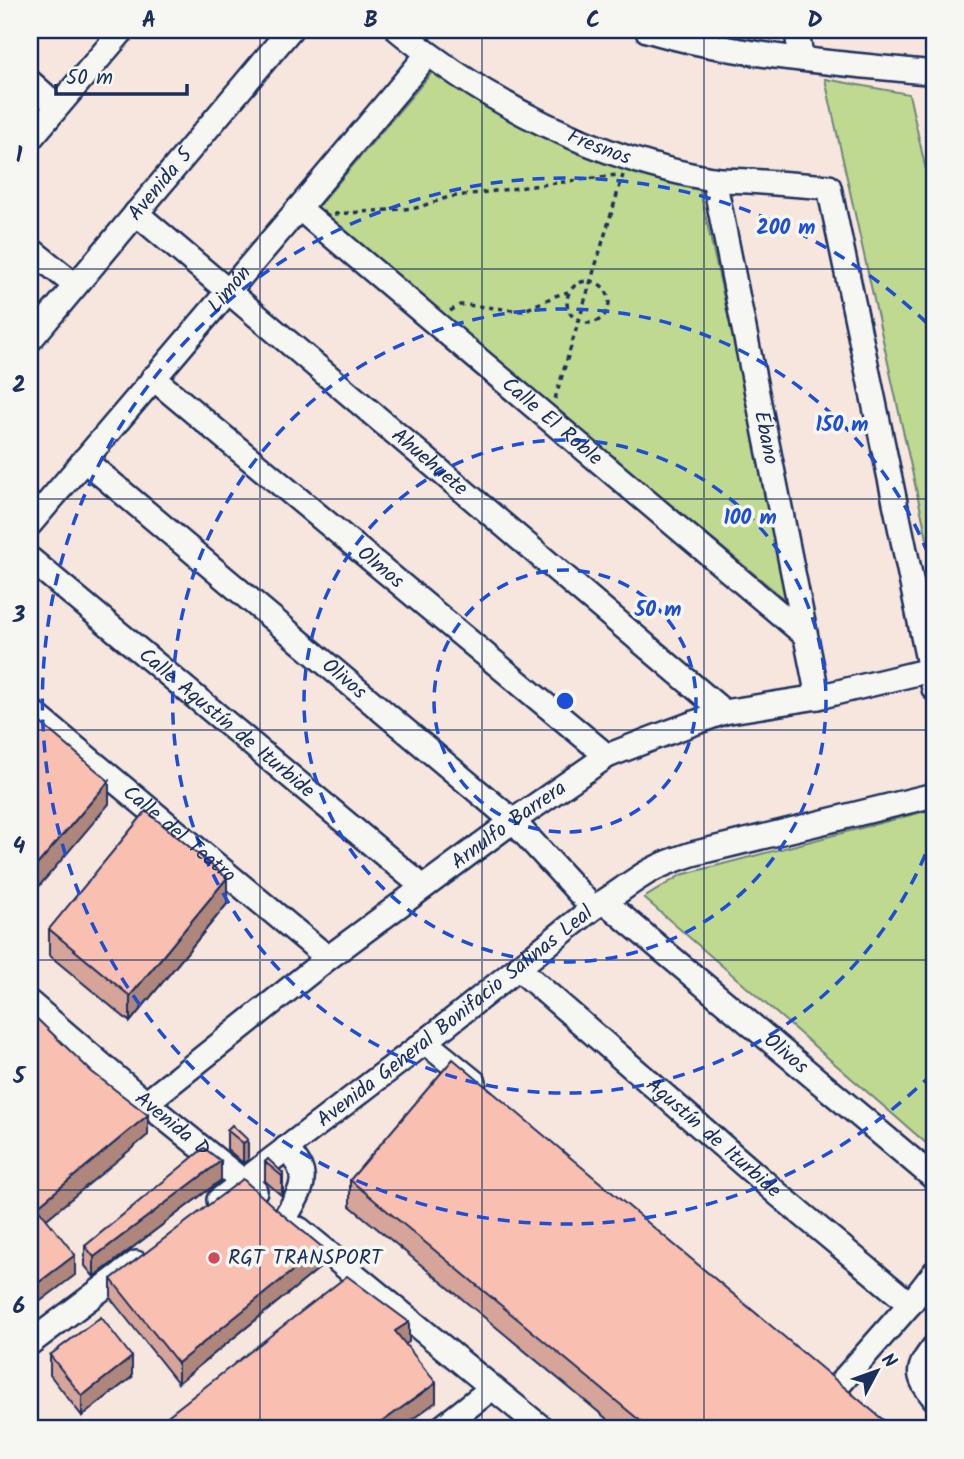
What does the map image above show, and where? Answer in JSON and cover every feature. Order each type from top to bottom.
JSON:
[{"type":"street","points":[[30,139],[122,30]]},
{"type":"street","name":"Avenida 5","points":[[30,340],[290,30]]},
{"type":"street","name":"Fresnos","points":[[398,30],[470,83],[626,166],[661,167],[714,179],[829,187],[932,680]]},
{"type":"street","points":[[647,30],[684,41],[802,59],[934,73]]},
{"type":"street","points":[[796,30],[802,59]]},
{"type":"street","name":"Limón","points":[[30,524],[228,290],[303,212],[428,54]]},
{"type":"street","points":[[30,82],[57,106]]},
{"type":"street","name":"Ébano","points":[[714,179],[818,697]]},
{"type":"street","name":"Calle El Roble","points":[[303,212],[804,635]]},
{"type":"street","name":"Ahuehuete","points":[[136,213],[724,712]]},
{"type":"street","points":[[30,248],[75,285]]},
{"type":"street","name":"Olmos","points":[[153,378],[607,756]]},
{"type":"street","name":"Olivos","points":[[84,460],[513,821],[599,905],[934,1178]]},
{"type":"street","name":"Calle Agustín de Iturbide","points":[[30,559],[423,887]]},
{"type":"street","name":"Arnulfo Barrera","points":[[146,1103],[328,958],[513,821],[607,756],[724,712],[932,680]]},
{"type":"street","name":"Calle del Teatro","points":[[30,710],[328,958]]},
{"type":"street","name":"Avenida General Bonifacio Salinas Leal","points":[[201,1213],[599,905],[642,876],[692,853],[934,795]]},
{"type":"street","name":"Agustín de Iturbide","points":[[518,968],[779,1195],[910,1304]]},
{"type":"street","name":"Avenida D","points":[[30,1003],[146,1103],[543,1429]]},
{"type":"street","points":[[425,1042],[488,1095]]},
{"type":"street","points":[[285,1218],[301,1188],[303,1178],[302,1170],[286,1148]]},
{"type":"street","points":[[30,1343],[158,1246]]},
{"type":"street","points":[[837,1387],[934,1273]]},
{"type":"street","points":[[934,1348],[921,1364],[920,1371],[923,1382],[934,1398]]},
{"type":"street","points":[[816,1369],[856,1404]]},
{"type":"street","points":[[440,1429],[492,1388]]},
{"type":"path","points":[[303,212],[416,208],[449,197],[626,166],[549,419]]},
{"type":"path","points":[[591,280],[606,289],[610,304],[603,317],[590,323],[579,321],[570,314],[566,299],[573,286],[591,280]]},
{"type":"path","points":[[432,321],[467,305],[523,311],[568,292]]},
{"type":"green space","points":[[433,71],[698,183],[794,607],[315,210]]},
{"type":"green space","points":[[825,79],[909,94],[934,206],[934,570]]},
{"type":"green space","points":[[934,809],[934,1150],[644,898],[681,875]]},
{"type":"building","points":[[30,714],[109,781],[30,873]]},
{"type":"building","points":[[146,811],[227,878],[130,996],[49,929]]},
{"type":"building","points":[[30,1012],[92,1072],[148,1115],[37,1207],[75,1255],[30,1289]]},
{"type":"building","points":[[453,1059],[894,1429],[650,1429],[350,1180]]},
{"type":"building","points":[[232,1125],[248,1140],[243,1143],[227,1130]]},
{"type":"building","points":[[204,1148],[221,1161],[94,1257],[85,1246]]},
{"type":"building","points":[[268,1159],[283,1173],[282,1176],[265,1162]]},
{"type":"building","name":"RGT TRANSPORT","points":[[243,1179],[322,1247],[178,1363],[111,1279]]},
{"type":"building","points":[[347,1276],[409,1322],[395,1331],[436,1383],[372,1429],[151,1429]]},
{"type":"building","points":[[101,1317],[132,1357],[82,1396],[50,1355]]},
{"type":"place","name":"RGT TRANSPORT","points":[[214,1258]]}]
